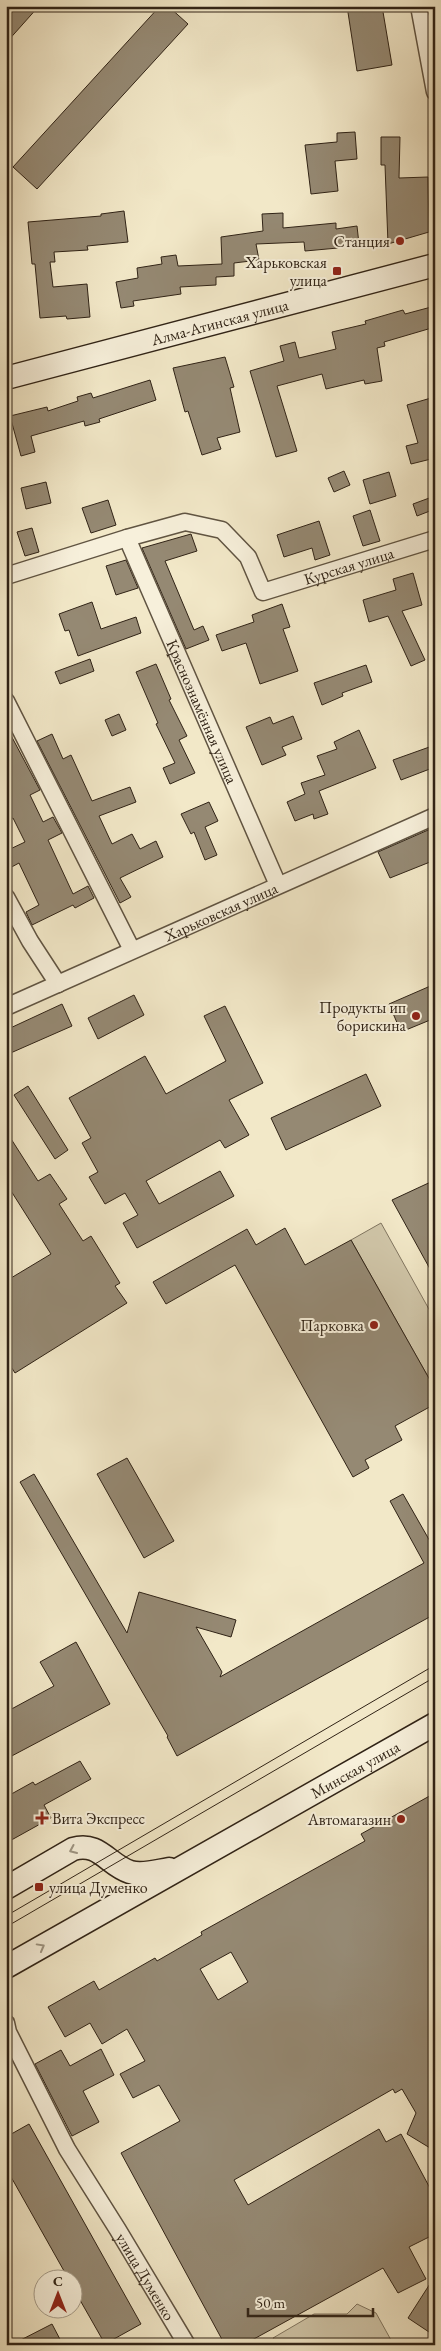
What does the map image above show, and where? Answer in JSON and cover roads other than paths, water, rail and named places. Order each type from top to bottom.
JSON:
[{"type":"main road","name":"Алма-Атинская улица","points":[[6,378],[435,265]]},
{"type":"main road","name":"Минская улица","points":[[196,1859],[435,1724]]},
{"type":"main road","points":[[6,1888],[81,1846],[94,1849],[128,1872],[138,1874],[169,1869],[196,1859]]},
{"type":"main road","points":[[6,1966],[196,1859]]},
{"type":"main road","points":[[75,1927],[107,1900],[113,1890],[116,1863]]},
{"type":"street","points":[[419,6],[435,92]]},
{"type":"street","name":"Курская улица","points":[[127,538],[185,522],[222,530],[248,557],[263,592],[435,539]]},
{"type":"street","points":[[6,576],[127,538]]},
{"type":"street","name":"Краснознамённая улица","points":[[127,538],[278,885]]},
{"type":"street","points":[[6,701],[132,950]]},
{"type":"street","name":"Харьковская улица","points":[[6,1007],[435,816]]},
{"type":"street","points":[[6,897],[30,941],[58,984]]},
{"type":"street","name":"улица Думенко","points":[[6,2023],[8,2032],[67,2149],[187,2345]]},
{"type":"tram line","points":[[6,1916],[435,1665]]},
{"type":"tram line","points":[[6,1927],[435,1677]]},
{"type":"place","name":"Станция","points":[[400,241]]},
{"type":"place","name":"Харьковская улица","points":[[337,271]]},
{"type":"place","name":"Продукты ип борискина","points":[[416,1016]]},
{"type":"place","name":"Парковка","points":[[374,1325]]},
{"type":"place","name":"Вита Экспресс","points":[[42,1818]]},
{"type":"place","name":"Автомагазин","points":[[401,1819]]},
{"type":"place","name":"улица Думенко","points":[[39,1887]]}]
